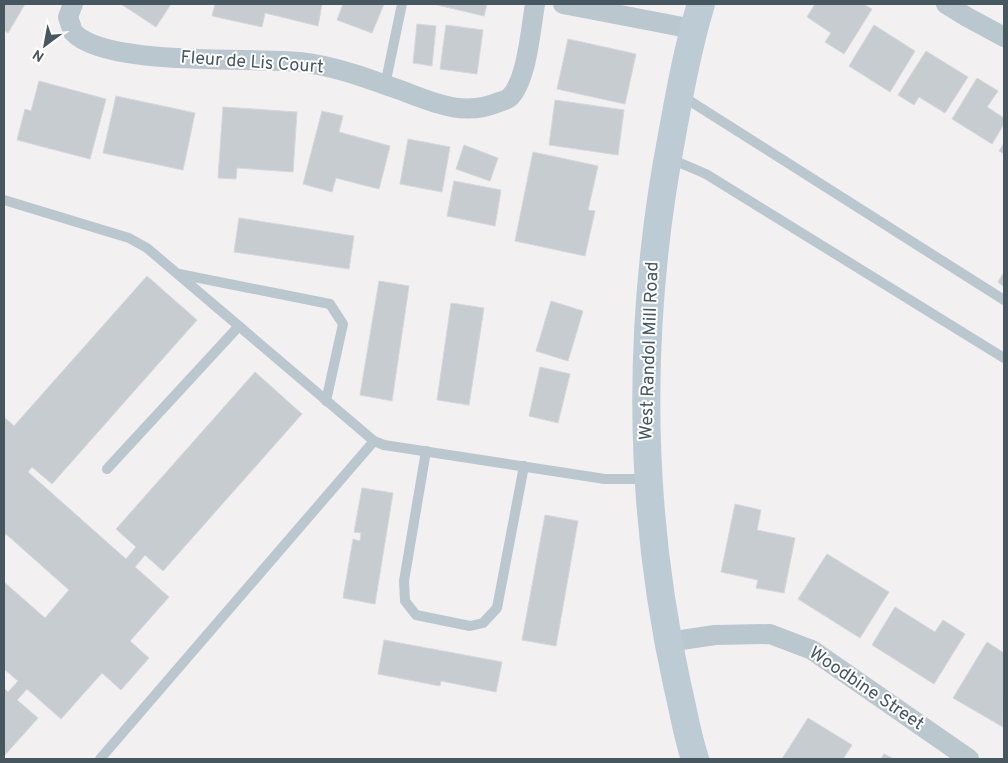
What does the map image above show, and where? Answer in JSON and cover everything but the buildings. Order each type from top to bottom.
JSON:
[{"type":"main road","name":"West Randol Mill Road","points":[[695,759],[668,642],[647,479],[645,380],[654,244],[679,94],[693,29],[701,4]]},
{"type":"street","name":"Fleur de Lis Court","points":[[72,4],[68,17],[73,32],[90,44],[111,50],[178,59],[299,62],[346,70],[447,106],[476,110],[509,98],[521,79],[535,4]]},
{"type":"street","points":[[562,4],[693,29]]},
{"type":"street","points":[[946,4],[1004,36]]},
{"type":"street","name":"Woodbine Street","points":[[668,642],[715,635],[770,634],[812,650],[968,759]]},
{"type":"lane","points":[[385,85],[402,4]]},
{"type":"lane","points":[[679,94],[1004,300]]},
{"type":"lane","points":[[667,157],[706,174],[1004,358]]},
{"type":"lane","points":[[4,200],[129,238],[146,248],[374,441],[384,445],[605,479],[647,479]]},
{"type":"lane","points":[[178,274],[330,304],[343,324],[326,401]]},
{"type":"lane","points":[[107,470],[240,326]]},
{"type":"lane","points":[[116,759],[104,755],[374,441]]},
{"type":"lane","points":[[426,451],[404,581],[405,601],[416,614],[470,626],[483,623],[497,608],[524,466]]}]
